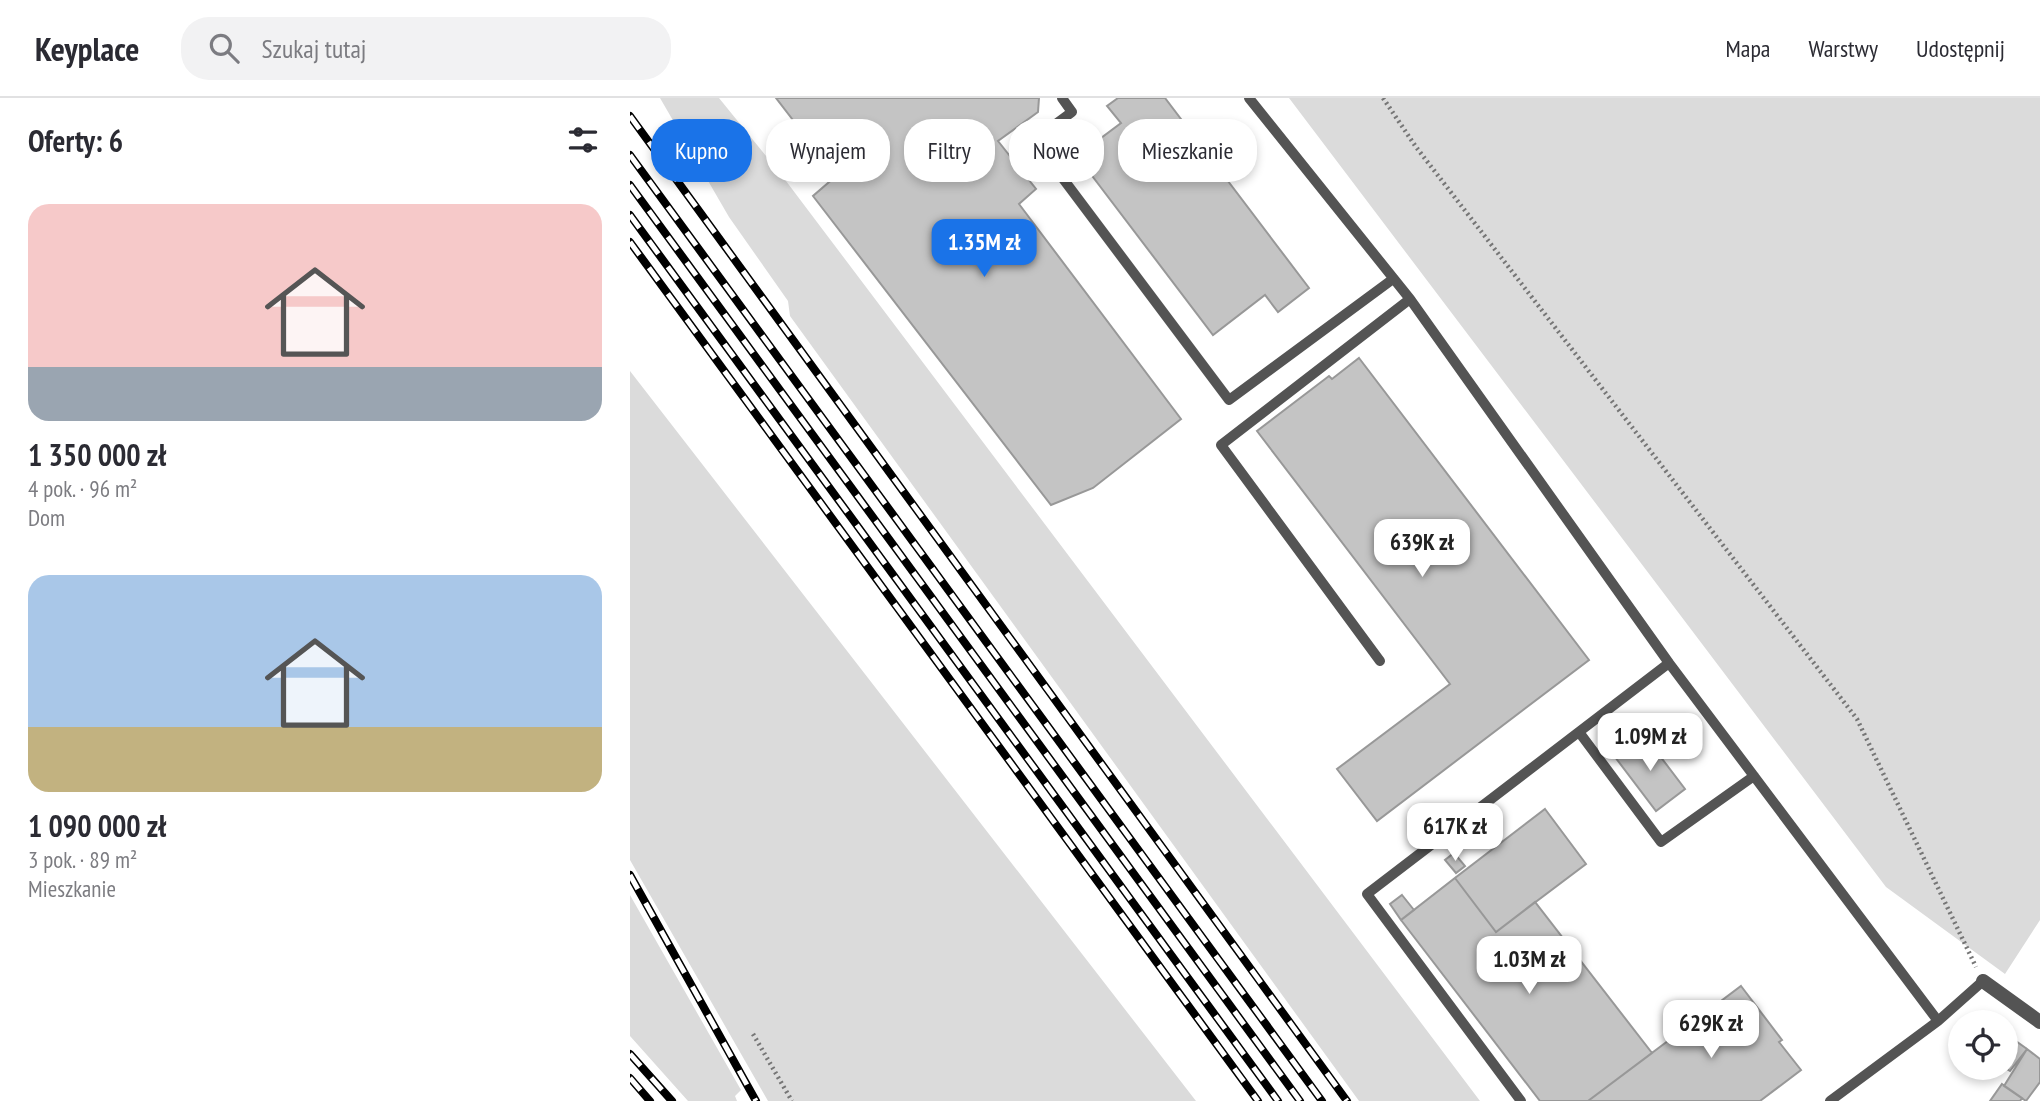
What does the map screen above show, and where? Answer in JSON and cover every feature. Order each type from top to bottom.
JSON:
[{"type":"street","points":[[1983,981],[2040,1022]]},
{"type":"lane","points":[[1062,98],[1072,112],[1034,140],[1229,400],[1393,279]]},
{"type":"lane","points":[[1249,98],[1410,299],[1669,663],[1938,1021]]},
{"type":"lane","points":[[1380,661],[1221,445],[1410,299]]},
{"type":"lane","points":[[1521,1101],[1367,894],[1669,663]]},
{"type":"lane","points":[[1580,732],[1661,842],[1754,776]]},
{"type":"lane","points":[[1830,1101],[1938,1021],[1983,981]]},
{"type":"path","points":[[1383,98],[1416,147],[1857,719],[1983,981]]},
{"type":"path","points":[[753,1034],[792,1101]]},
{"type":"shaded area","points":[[660,98],[719,98],[736,119],[672,119]]},
{"type":"shaded area","points":[[1289,98],[2040,98],[2040,920],[2005,974],[1886,887]]},
{"type":"shaded area","points":[[752,139],[766,156],[766,182],[787,182],[1480,1101],[1359,1101],[790,316],[788,301],[729,217],[709,182],[752,182]]},
{"type":"shaded area","points":[[630,371],[1196,1101],[768,1101],[630,860]]},
{"type":"shaded area","points":[[630,895],[741,1090],[735,1096],[737,1101],[688,1101],[630,1036]]},
{"type":"building","points":[[776,98],[1039,98],[1038,112],[1028,119],[1009,119],[1009,133],[998,141],[1009,155],[1009,182],[1030,182],[1036,189],[1019,204],[1181,419],[1093,488],[1051,505],[813,196],[829,182],[890,182],[890,119],[792,119]]},
{"type":"building","points":[[1118,98],[1165,98],[1181,119],[1118,119],[1107,106]]},
{"type":"building","points":[[1118,125],[1118,182],[1229,182],[1309,288],[1278,312],[1265,295],[1213,335],[1097,182],[1104,182],[1104,136]]},
{"type":"building","points":[[1359,358],[1589,660],[1377,821],[1337,769],[1450,684],[1257,431],[1329,376],[1332,379]]},
{"type":"building","points":[[1644,735],[1685,789],[1656,811],[1615,757]]},
{"type":"building","points":[[1545,809],[1586,864],[1496,932],[1455,878]]},
{"type":"building","points":[[1454,853],[1465,866],[1456,873],[1445,860]]},
{"type":"building","points":[[1455,878],[1496,932],[1535,902],[1652,1053],[1588,1101],[1540,1101],[1401,920]]},
{"type":"building","points":[[1402,895],[1414,910],[1401,920],[1390,904]]},
{"type":"building","points":[[1741,986],[1801,1070],[1760,1101],[1588,1101]]},
{"type":"building","points":[[2018,1043],[2027,1049],[2018,1061]]},
{"type":"building","points":[[2027,1049],[2040,1059],[2040,1082],[2026,1101],[2004,1086],[2008,1080],[2018,1080],[2018,1063]]},
{"type":"building","points":[[2002,1084],[2022,1098],[2020,1101],[1990,1101]]},
{"type":"railway","points":[[630,116],[1347,1101]]},
{"type":"railway","points":[[630,155],[1322,1101]]},
{"type":"railway","points":[[630,185],[1300,1101]]},
{"type":"railway","points":[[630,215],[1278,1101]]},
{"type":"railway","points":[[630,242],[1258,1101]]},
{"type":"railway","points":[[630,875],[756,1101]]},
{"type":"railway","points":[[630,1054],[672,1101]]},
{"type":"railway","points":[[630,1078],[650,1101]]}]
